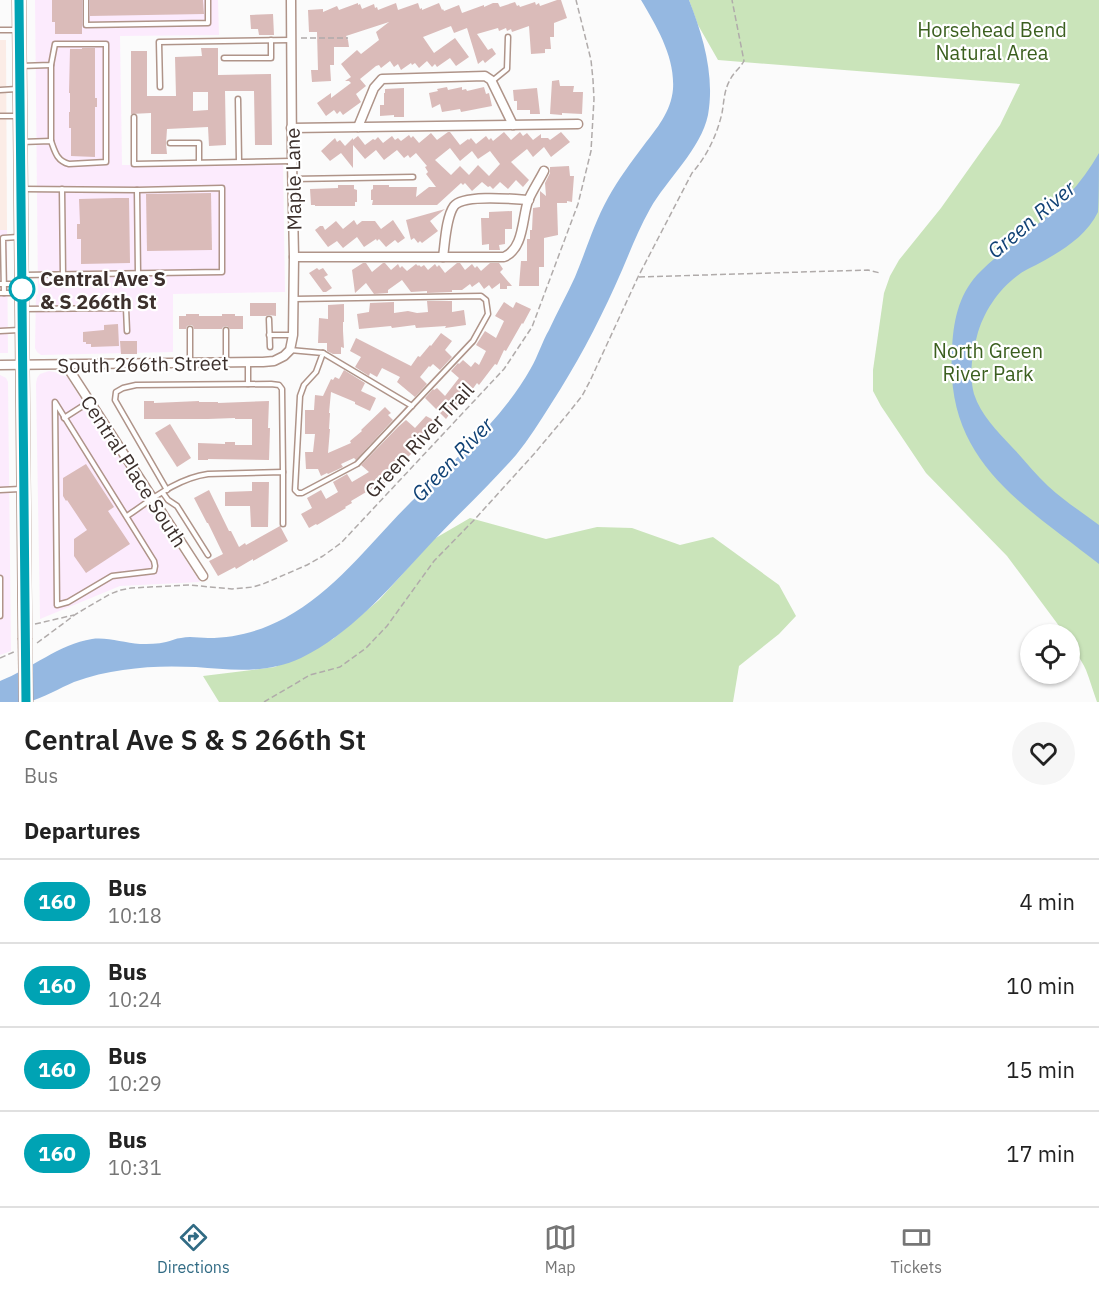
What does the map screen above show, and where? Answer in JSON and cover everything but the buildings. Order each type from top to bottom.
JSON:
[{"type":"main road","points":[[19,0],[26,702]]},
{"type":"street","name":"Maple Lane","points":[[287,353],[293,334],[294,257],[291,160],[291,0]]},
{"type":"street","points":[[358,127],[374,88],[382,79],[485,76],[491,82],[513,125]]},
{"type":"street","points":[[291,128],[578,124]]},
{"type":"street","points":[[294,257],[443,257],[510,254],[519,240],[529,201],[544,171]]},
{"type":"street","points":[[443,257],[449,216],[457,203],[497,198],[529,201]]},
{"type":"street","name":"South 266th Street","points":[[0,365],[248,363],[274,361],[287,353]]},
{"type":"street","name":"Central Place South","points":[[66,365],[203,576]]},
{"type":"lane","points":[[86,0],[86,25],[208,23],[208,0]]},
{"type":"lane","points":[[0,30],[20,30]]},
{"type":"lane","points":[[491,82],[507,69],[508,37]]},
{"type":"lane","points":[[160,87],[159,42],[291,39]]},
{"type":"lane","points":[[224,58],[271,58],[271,40]]},
{"type":"lane","points":[[55,44],[106,44],[106,162],[69,164],[63,162],[57,157],[51,141],[51,65],[55,44]]},
{"type":"lane","points":[[20,66],[51,65]]},
{"type":"lane","points":[[0,90],[21,89]]},
{"type":"lane","points":[[238,99],[239,162]]},
{"type":"lane","points":[[0,116],[21,116]]},
{"type":"lane","points":[[134,117],[134,164],[291,160]]},
{"type":"lane","points":[[21,142],[51,141]]},
{"type":"lane","points":[[170,142],[199,142],[199,162]]},
{"type":"lane","points":[[292,180],[413,177]]},
{"type":"lane","points":[[21,189],[222,188],[222,272],[63,275],[22,284],[2,293],[3,238],[22,237]]},
{"type":"lane","points":[[62,189],[63,275]]},
{"type":"lane","points":[[137,190],[138,274]]},
{"type":"lane","points":[[2,284],[22,284]]},
{"type":"lane","points":[[293,299],[481,296],[486,300],[488,314],[473,341],[357,464],[298,493],[296,490],[300,396],[304,385],[316,372],[323,353]]},
{"type":"lane","points":[[22,309],[126,308],[127,331]]},
{"type":"lane","points":[[269,319],[270,347]]},
{"type":"lane","points":[[190,329],[190,363]]},
{"type":"lane","points":[[0,331],[22,330]]},
{"type":"lane","points":[[226,330],[226,363]]},
{"type":"lane","points":[[269,335],[293,334]]},
{"type":"lane","points":[[287,353],[323,353],[412,406]]},
{"type":"lane","points":[[248,363],[248,384]]},
{"type":"lane","points":[[208,555],[177,506],[168,500],[115,400],[116,392],[123,388],[136,385],[279,385],[282,388],[283,524]]},
{"type":"lane","points":[[64,418],[90,401]]},
{"type":"lane","points":[[55,402],[127,516],[154,561],[154,570],[112,576],[68,602],[57,605],[55,402]]},
{"type":"lane","points":[[127,516],[165,491],[198,475],[283,472]]},
{"type":"lane","points":[[0,490],[24,489]]},
{"type":"lane","points":[[0,578],[0,616]]},
{"type":"path","name":"Green River Trail","points":[[0,658],[25,639],[40,641],[76,614],[110,594],[131,588],[189,585],[232,589],[253,587],[281,577],[323,556],[342,543],[504,369],[532,327],[578,204],[591,151],[593,80],[591,60],[576,0]]},
{"type":"path","points":[[264,702],[310,675],[340,667],[366,648],[387,626],[434,561],[534,454],[582,396],[638,278],[692,173],[710,147],[722,115],[726,89],[744,61],[732,0]]},
{"type":"path","points":[[291,39],[348,38]]},
{"type":"path","points":[[638,278],[868,270],[880,273]]},
{"type":"path","points":[[25,639],[41,624],[76,614]]},
{"type":"shaded area","points":[[35,0],[218,0],[219,35],[120,36],[122,165],[283,164],[285,292],[173,294],[173,352],[41,355],[37,352],[35,348],[36,295],[38,294]]},
{"type":"shaded area","points":[[0,40],[6,40],[7,230],[0,230]]},
{"type":"shaded area","points":[[0,230],[7,230],[8,353],[0,353]]},
{"type":"shaded area","points":[[49,371],[67,377],[200,582],[120,586],[40,619],[36,384],[40,374]]},
{"type":"shaded area","points":[[0,375],[8,382],[11,651],[0,655]]},
{"type":"green space","name":"North Green River Park","points":[[689,0],[1099,0],[1099,702],[1097,702],[1080,658],[1080,624],[1058,624],[1007,556],[926,473],[873,391],[873,370],[884,293],[890,276],[899,260],[941,208],[1000,125],[1020,84],[718,60],[698,25]]},
{"type":"green space","points":[[470,518],[546,539],[597,527],[632,528],[680,545],[713,537],[779,585],[796,616],[779,634],[739,666],[733,702],[219,702],[203,676],[275,667],[333,639],[379,600],[434,539]]},
{"type":"water","points":[[641,0],[689,0],[699,28],[709,71],[708,115],[691,152],[645,218],[608,301],[577,361],[530,436],[505,468],[366,611],[336,637],[301,658],[275,667],[249,670],[169,666],[117,671],[98,674],[74,682],[28,702],[0,702],[0,681],[57,651],[80,642],[110,639],[150,644],[184,637],[228,637],[267,627],[285,618],[320,594],[352,565],[410,503],[491,423],[519,388],[533,363],[575,277],[608,198],[658,126],[672,97],[673,77],[668,54]]},
{"type":"water","points":[[1099,153],[1098,212],[1093,221],[1072,243],[1019,274],[998,295],[980,327],[971,372],[972,387],[977,402],[995,428],[1048,486],[1099,525],[1099,564],[1017,500],[994,477],[975,451],[961,423],[953,390],[952,351],[958,310],[971,283],[990,263],[1059,204],[1085,175]]},
{"type":"bus line","name":"160","points":[[19,0],[26,702]]},
{"type":"place","name":"Central Ave S & S 266th St","points":[[22,289]]},
{"type":"park label","name":"Horsehead Bend Natural Area","points":[[992,40]]},
{"type":"water label","name":"Green River","points":[[1031,219]]},
{"type":"water label","name":"Green River","points":[[452,459]]}]
